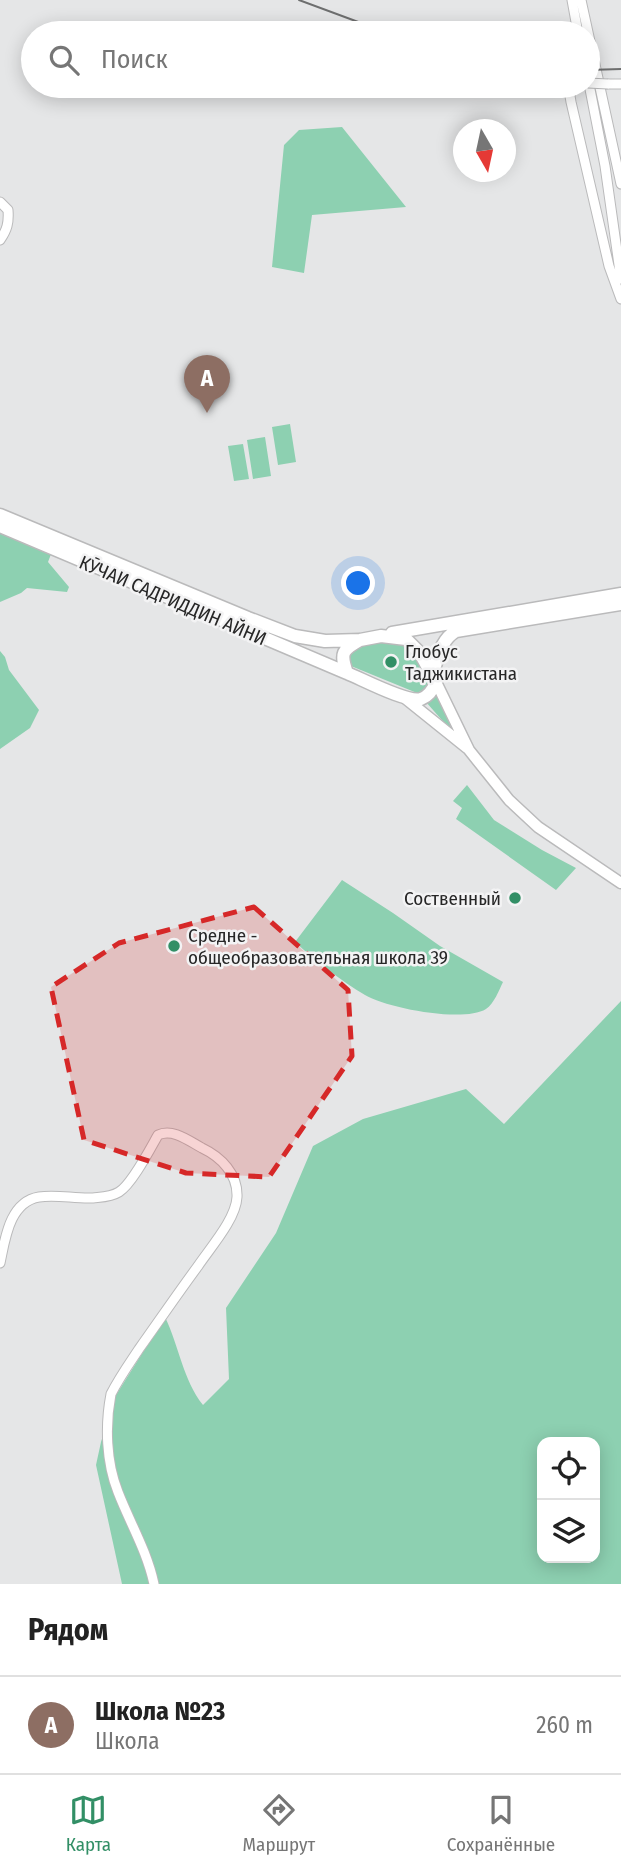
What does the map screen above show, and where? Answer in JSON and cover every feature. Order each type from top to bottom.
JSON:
[{"type":"highway","name":"КӮЧАИ САДРИДДИН АЙНИ","points":[[0,515],[138,573],[310,640],[360,640],[621,594]]},
{"type":"highway","name":"КӮЧАИ САДРИДДИН АЙНИ","points":[[0,526],[406,699]]},
{"type":"highway","points":[[406,699],[426,697],[444,642],[456,631],[621,604]]},
{"type":"highway","points":[[381,636],[400,637],[410,641],[434,679]]},
{"type":"highway","points":[[347,673],[343,652],[360,640]]},
{"type":"main road","points":[[434,679],[469,750],[502,792],[524,815],[566,848],[621,883]]},
{"type":"main road","points":[[406,699],[469,750]]},
{"type":"street","points":[[572,0],[576,21]]},
{"type":"street","points":[[581,0],[586,21]]},
{"type":"street","points":[[600,83],[621,84]]},
{"type":"street","points":[[600,87],[621,184]]},
{"type":"street","points":[[570,98],[612,276],[621,299]]},
{"type":"street","points":[[592,98],[606,166],[621,279]]},
{"type":"street","points":[[593,196],[614,230]]},
{"type":"street","points":[[0,202],[8,210],[9,219],[6,232],[0,240]]},
{"type":"street","points":[[0,1263],[7,1231],[14,1216],[28,1200],[38,1197],[104,1197],[122,1191],[161,1133],[174,1134],[215,1154],[234,1179],[237,1199],[224,1229],[165,1311],[111,1394],[109,1404],[108,1448],[112,1471],[117,1491],[146,1554],[154,1584]]},
{"type":"highlighted area","points":[[254,907],[348,990],[352,1056],[269,1177],[186,1173],[84,1140],[51,987],[119,943]]},
{"type":"green space","points":[[342,127],[406,207],[312,215],[304,273],[272,267],[284,145],[299,130]]},
{"type":"green space","points":[[290,424],[296,462],[278,465],[272,427]]},
{"type":"green space","points":[[265,437],[271,476],[253,479],[247,440]]},
{"type":"green space","points":[[243,444],[249,479],[234,481],[228,446]]},
{"type":"green space","points":[[0,532],[53,549],[48,562],[69,587],[67,592],[27,588],[0,602]]},
{"type":"green space","points":[[400,641],[415,649],[430,681],[423,692],[417,693],[351,666],[349,658],[353,645]]},
{"type":"green space","points":[[0,651],[9,670],[39,710],[30,728],[0,749]]},
{"type":"green space","points":[[438,695],[451,726],[448,727],[426,702]]},
{"type":"green space","points":[[467,785],[494,820],[576,868],[556,890],[456,819],[462,808],[453,801]]},
{"type":"green space","points":[[342,880],[440,946],[503,982],[491,1004],[475,1013],[460,1015],[390,1005],[365,995],[311,956],[295,942]]},
{"type":"green space","points":[[621,1001],[621,1584],[122,1584],[96,1465],[116,1395],[165,1317],[186,1374],[203,1405],[229,1379],[226,1308],[276,1233],[313,1146],[363,1119],[466,1089],[504,1124]]},
{"type":"railway","points":[[299,0],[356,21]]},
{"type":"railway","points":[[600,70],[621,69]]},
{"type":"place","name":"Школа №23","points":[[207,413]]},
{"type":"place","name":"Глобус Таджикистана","points":[[391,662]]},
{"type":"place","name":"Соственный","points":[[515,898]]},
{"type":"place","name":"Средне - общеобразовательная школа 39","points":[[174,946]]}]
